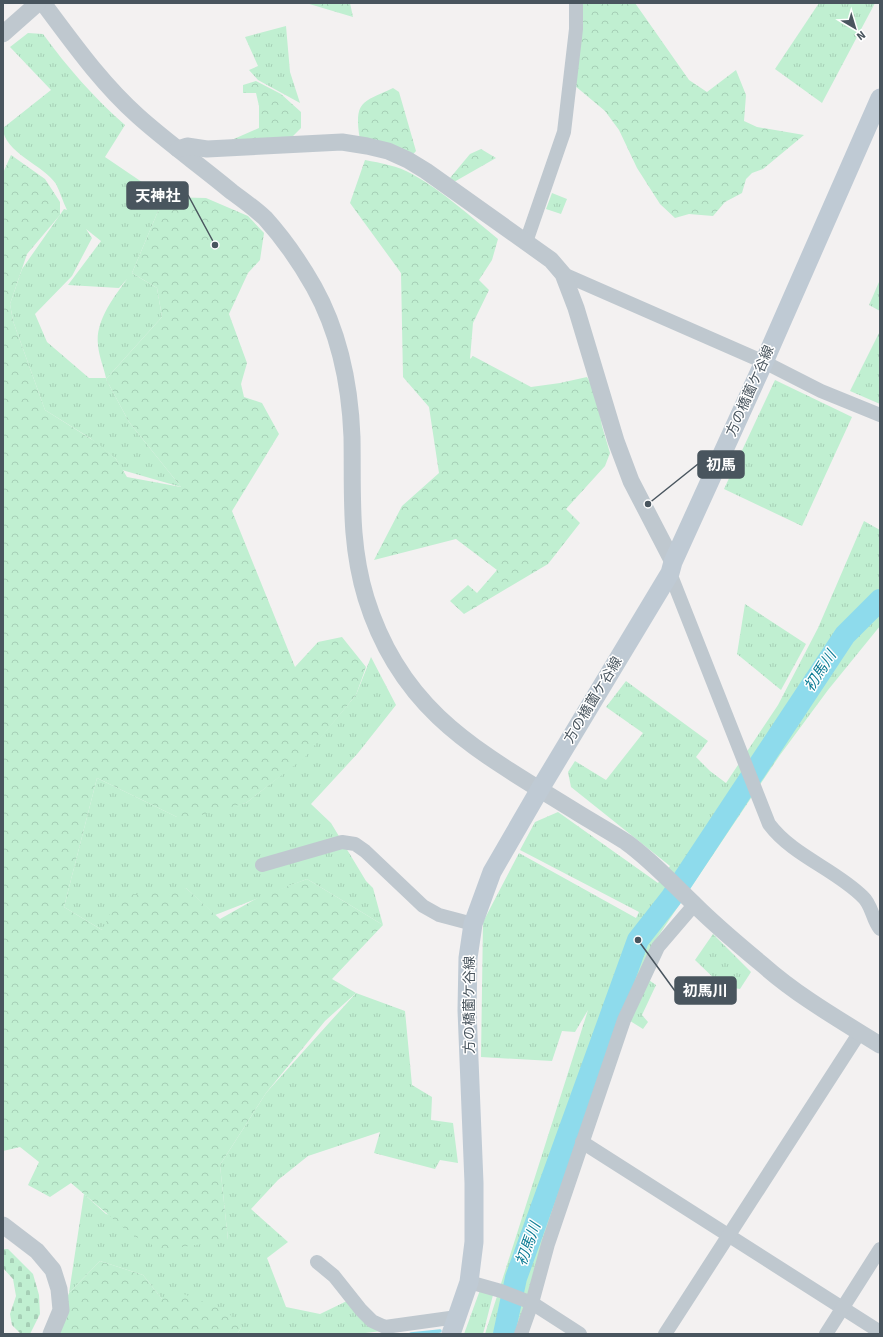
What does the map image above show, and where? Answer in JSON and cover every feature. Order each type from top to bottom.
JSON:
[{"type":"main road","name":"方の橋薗ケ谷線","points":[[454,1326],[469,1282],[474,1242],[474,1183],[466,1010],[468,958],[473,924],[492,872],[671,567],[764,362],[880,98]]},
{"type":"street","points":[[3,34],[38,3]]},
{"type":"street","points":[[43,3],[80,53],[113,92],[178,149],[264,218],[299,262],[324,307],[336,335],[342,358],[350,407],[352,434],[352,529],[360,575],[376,625],[396,664],[419,696],[449,727],[488,757],[628,843],[767,969],[805,997],[880,1045]]},
{"type":"street","points":[[526,242],[564,132],[576,29],[576,3]]},
{"type":"street","points":[[178,149],[187,146],[207,149],[342,142],[388,151],[408,160],[426,171],[551,260],[563,274],[576,308],[616,441],[631,481],[671,567],[768,824],[776,833],[865,898],[880,929]]},
{"type":"street","points":[[563,274],[764,362],[822,391],[880,415]]},
{"type":"street","points":[[262,865],[342,842],[355,844],[365,851],[423,906],[439,915],[473,924]]},
{"type":"street","points":[[521,1334],[548,1244],[624,1020],[658,947],[692,902]]},
{"type":"street","points":[[666,1334],[860,1032]]},
{"type":"street","points":[[582,1142],[880,1332]]},
{"type":"street","points":[[3,1225],[37,1251],[53,1270],[59,1289],[60,1310],[51,1334]]},
{"type":"street","points":[[826,1334],[880,1249]]},
{"type":"street","points":[[317,1262],[334,1276],[361,1310],[372,1320],[385,1327],[454,1326]]},
{"type":"street","points":[[469,1282],[501,1291],[530,1302],[580,1334]]},
{"type":"green space","points":[[306,3],[350,3],[353,17]]},
{"type":"green space","points":[[575,3],[635,3],[689,80],[707,92],[736,70],[746,95],[744,121],[757,127],[804,135],[763,169],[752,173],[746,179],[742,193],[725,202],[713,216],[689,214],[675,218],[660,204],[637,168],[619,130],[605,111],[574,85]]},
{"type":"green space","points":[[819,3],[875,3],[822,103],[775,69]]},
{"type":"green space","points":[[286,26],[290,72],[300,103],[258,80],[249,70],[258,66],[245,37]]},
{"type":"green space","points":[[28,33],[43,34],[81,82],[125,125],[105,157],[164,197],[132,273],[157,288],[162,317],[106,379],[129,422],[181,487],[122,470],[116,459],[90,438],[45,410],[13,321],[10,304],[22,269],[64,209],[67,210],[56,184],[51,177],[17,152],[5,137],[3,128],[51,90],[10,47]],"holes":[[[86,229],[101,241],[68,285],[119,288],[127,279],[106,310],[99,327],[98,345],[106,378],[89,378],[47,342],[35,314],[72,276],[92,238]]]},
{"type":"green space","points":[[256,81],[281,94],[301,112],[301,128],[291,138],[227,142],[259,128],[259,106],[256,93],[243,93],[243,85]]},
{"type":"green space","points":[[393,88],[399,92],[416,151],[408,160],[360,140],[358,118],[359,110],[362,105],[374,97]]},
{"type":"green space","points":[[481,149],[496,158],[454,182],[450,178],[470,154]]},
{"type":"green space","points":[[11,155],[45,179],[60,202],[60,215],[27,254],[10,304],[13,321],[45,410],[96,442],[116,459],[127,477],[181,487],[129,422],[106,379],[162,317],[157,288],[132,273],[164,197],[206,198],[248,216],[264,233],[260,260],[248,273],[229,314],[247,363],[241,384],[244,397],[262,403],[279,434],[232,511],[295,667],[318,642],[342,637],[366,667],[356,695],[305,757],[246,803],[183,820],[97,778],[64,907],[102,930],[119,896],[186,888],[220,919],[261,896],[307,879],[383,925],[332,979],[356,993],[325,1021],[266,1093],[220,1165],[228,1240],[163,1250],[132,1235],[71,1183],[50,1197],[28,1185],[39,1162],[20,1147],[3,1151],[3,173]]},
{"type":"green space","points":[[365,160],[401,169],[412,174],[435,188],[498,239],[492,260],[479,280],[489,290],[473,323],[470,359],[473,356],[531,387],[587,377],[596,393],[602,426],[610,453],[605,466],[566,509],[580,523],[548,564],[464,614],[450,601],[468,585],[477,593],[497,570],[456,539],[374,560],[402,506],[439,473],[429,407],[403,377],[401,273],[350,203]]},
{"type":"green space","points":[[552,193],[567,199],[561,214],[546,209]]},
{"type":"green space","points":[[879,282],[880,284],[880,311],[869,305]]},
{"type":"green space","points":[[880,331],[880,404],[850,391]]},
{"type":"green space","points":[[775,380],[852,417],[802,526],[724,489]]},
{"type":"green space","points":[[864,521],[880,530],[880,626],[828,690],[780,755],[655,941],[514,1334],[485,1334],[588,1010],[575,1032],[562,1031],[552,1061],[481,1057],[483,922],[519,853],[636,918],[639,912],[520,850],[535,822],[558,812],[658,883],[670,866],[571,787],[568,772],[575,761],[606,780],[643,733],[606,707],[626,681],[708,741],[696,757],[710,771],[726,783],[778,705],[818,628]]},
{"type":"green space","points":[[745,604],[806,644],[781,690],[737,654]]},
{"type":"green space","points":[[371,657],[396,705],[358,753],[311,804],[331,823],[366,881],[373,888],[383,925],[307,879],[215,915],[186,888],[102,930],[64,907],[97,778],[177,817],[246,803],[305,756],[356,695]]},
{"type":"green space","points":[[713,934],[751,972],[740,989],[722,986],[695,960]]},
{"type":"green space","points":[[646,978],[656,985],[642,1015],[648,1022],[643,1029],[627,1019]]},
{"type":"green space","points":[[356,993],[405,1011],[412,1085],[432,1097],[431,1120],[453,1123],[458,1163],[440,1160],[435,1169],[374,1153],[380,1132],[308,1156],[278,1180],[251,1209],[288,1242],[267,1258],[286,1307],[320,1314],[349,1300],[382,1331],[357,1334],[237,1334],[241,1328],[162,1299],[143,1275],[100,1261],[69,1293],[84,1194],[106,1214],[228,1240],[220,1165],[266,1093]]},
{"type":"green space","points":[[3,1249],[8,1249],[33,1274],[39,1295],[40,1314],[30,1334],[21,1334],[12,1325],[10,1314],[16,1296],[13,1279],[3,1268]]},
{"type":"green space","points":[[100,1261],[143,1275],[162,1299],[181,1293],[227,1311],[241,1328],[237,1334],[52,1334],[69,1293]]},
{"type":"green space","points":[[480,1290],[493,1295],[483,1334],[464,1334]]},
{"type":"waterway","name":"初馬川","points":[[504,1334],[516,1278],[638,940],[671,898],[845,635],[880,600]]},
{"type":"waterway","points":[[411,1334],[440,1331]]},
{"type":"place","name":"天神社","points":[[215,245]]},
{"type":"place","name":"初馬","points":[[648,504]]},
{"type":"place","name":"初馬川","points":[[638,940]]}]
